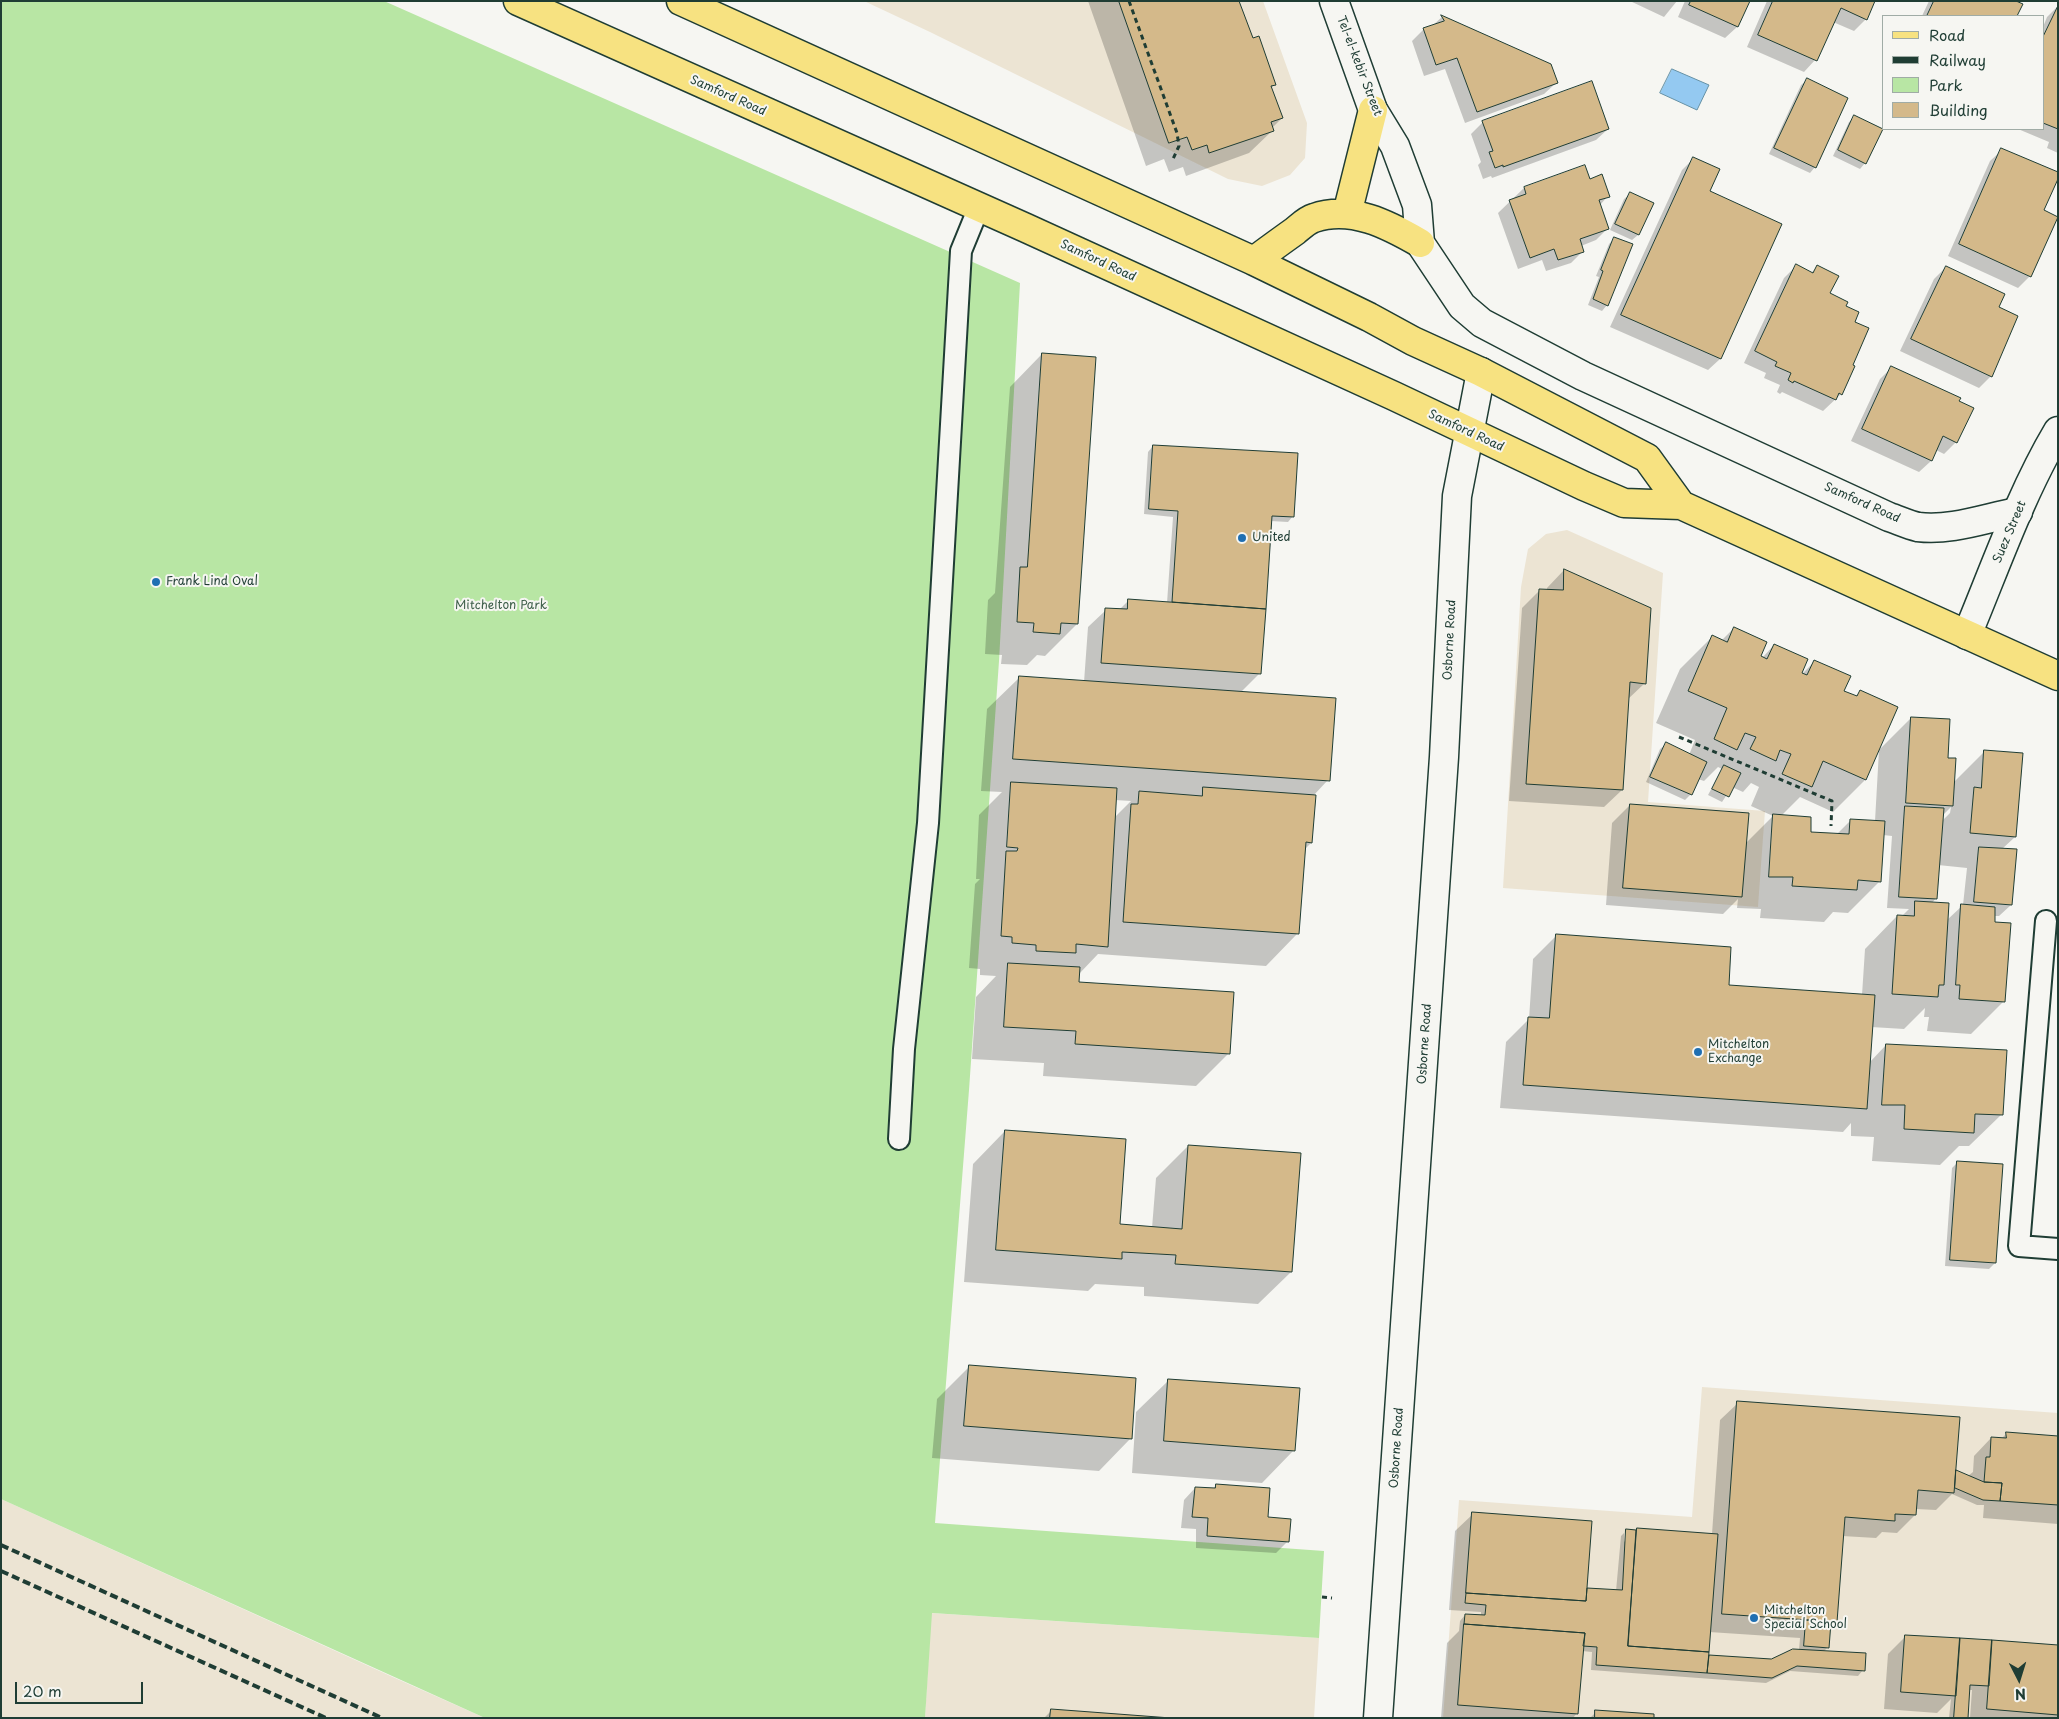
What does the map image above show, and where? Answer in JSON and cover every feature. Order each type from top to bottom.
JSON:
[{"type":"main road","name":"Samford Road","points":[[518,1],[979,207],[1624,503],[1681,504],[2058,676]]},
{"type":"main road","name":"Samford Road","points":[[681,1],[1254,260],[1413,341],[1481,372],[1647,458],[1681,504]]},
{"type":"main road","points":[[1347,214],[1373,110]]},
{"type":"main road","points":[[1254,260],[1312,218],[1326,215],[1347,214],[1391,226],[1420,243]]},
{"type":"street","name":"Tel-el-kebir Street","points":[[1334,1],[1373,110],[1395,146],[1417,205],[1420,243]]},
{"type":"street","name":"Samford Road","points":[[1420,243],[1462,306],[1482,323],[1583,376],[1889,517],[1917,527],[1934,527],[1966,524],[2018,512]]},
{"type":"street","name":"Osborne Road","points":[[1378,1718],[1444,757],[1457,496],[1481,372]]},
{"type":"street","name":"Suez Street","points":[[1966,635],[2045,452],[2058,431]]},
{"type":"lane","points":[[899,1139],[904,1049],[928,823],[961,251],[979,207]]},
{"type":"lane","points":[[2046,921],[2019,1246],[2058,1249]]},
{"type":"path","points":[[1129,1],[1177,133],[1179,146],[1173,158]]},
{"type":"path","points":[[1679,737],[1832,801],[1831,826]]},
{"type":"path","points":[[1322,1597],[1332,1598]]},
{"type":"shaded area","points":[[864,1],[1263,1],[1307,123],[1305,158],[1290,175],[1262,186],[1228,179]]},
{"type":"shaded area","points":[[1567,530],[1663,573],[1648,802],[1765,811],[1758,907],[1503,888],[1521,587],[1528,549],[1546,534]]},
{"type":"shaded area","name":"Mitchelton Special School","points":[[1702,1387],[2058,1413],[2058,1718],[1443,1718],[1459,1500],[1692,1517]]},
{"type":"shaded area","points":[[1,1499],[395,1678],[485,1718],[1,1718]]},
{"type":"shaded area","points":[[931,1613],[1319,1638],[1314,1718],[925,1718]]},
{"type":"green space","name":"Mitchelton Park","points":[[1,1],[384,1],[1020,283],[999,661],[969,1090],[935,1523],[1324,1551],[1319,1638],[932,1613],[925,1718],[485,1718],[1,1499]]},
{"type":"water","points":[[1672,69],[1709,85],[1697,110],[1660,93]]},
{"type":"building","points":[[1119,1],[1239,1],[1253,38],[1259,36],[1276,85],[1271,86],[1283,118],[1271,122],[1274,131],[1209,153],[1207,145],[1192,150],[1187,137],[1169,143]]},
{"type":"building","points":[[1691,1],[1750,1],[1738,27],[1689,5]]},
{"type":"building","points":[[1773,1],[1875,1],[1867,20],[1841,8],[1817,61],[1758,35]]},
{"type":"building","points":[[1934,1],[2016,1],[2023,4],[2018,15],[1927,15]]},
{"type":"building","points":[[2058,6],[2058,129],[2044,123],[2044,35]]},
{"type":"building","points":[[1441,15],[1551,64],[1558,83],[1477,112],[1457,58],[1436,65],[1423,28],[1444,21]]},
{"type":"building","points":[[1807,78],[1848,98],[1816,168],[1774,148]]},
{"type":"building","points":[[1592,81],[1609,129],[1503,167],[1503,165],[1495,168],[1489,152],[1493,151],[1482,121]]},
{"type":"building","points":[[1854,115],[1882,129],[1866,164],[1838,150]]},
{"type":"building","points":[[2001,148],[2058,172],[2058,179],[2044,210],[2058,217],[2031,277],[1959,244]]},
{"type":"building","points":[[1693,157],[1720,169],[1710,191],[1782,224],[1721,359],[1621,315]]},
{"type":"building","points":[[1585,165],[1590,179],[1602,174],[1610,197],[1599,200],[1609,229],[1580,239],[1584,252],[1558,260],[1554,249],[1530,258],[1509,200],[1526,194],[1524,187]]},
{"type":"building","points":[[1630,192],[1654,203],[1639,235],[1615,224]]},
{"type":"building","points":[[1614,237],[1633,244],[1608,306],[1593,299],[1603,271],[1601,270]]},
{"type":"building","points":[[1796,264],[1813,273],[1817,265],[1839,276],[1830,293],[1848,302],[1846,306],[1859,312],[1855,322],[1869,328],[1842,395],[1839,393],[1836,400],[1788,380],[1791,373],[1775,366],[1777,362],[1755,351]]},
{"type":"building","points":[[1946,266],[2005,294],[1999,307],[2018,316],[1992,377],[1911,339]]},
{"type":"building","points":[[1042,353],[1096,357],[1078,624],[1061,623],[1060,634],[1033,632],[1034,623],[1017,622],[1020,567],[1027,567]]},
{"type":"building","points":[[1891,366],[1961,398],[1959,401],[1974,408],[1957,443],[1943,436],[1932,461],[1862,429]]},
{"type":"building","points":[[1153,445],[1298,453],[1294,517],[1272,516],[1266,609],[1172,602],[1178,511],[1149,509]]},
{"type":"building","points":[[1564,569],[1651,608],[1646,684],[1630,682],[1623,790],[1526,784],[1539,589],[1563,590]]},
{"type":"building","points":[[1128,599],[1266,609],[1261,674],[1101,663],[1105,608],[1127,609]]},
{"type":"building","points":[[1734,627],[1767,642],[1761,656],[1767,659],[1774,644],[1808,659],[1802,673],[1807,675],[1814,660],[1851,676],[1844,691],[1857,696],[1860,690],[1898,707],[1866,780],[1823,761],[1812,787],[1782,774],[1791,754],[1780,750],[1776,761],[1750,749],[1756,737],[1745,733],[1737,750],[1714,739],[1727,708],[1688,691],[1712,635],[1727,642]]},
{"type":"building","points":[[1019,676],[1336,698],[1330,781],[1013,759]]},
{"type":"building","points":[[1911,717],[1950,719],[1948,758],[1956,758],[1953,806],[1906,803]]},
{"type":"building","points":[[1666,742],[1707,762],[1692,795],[1650,777]]},
{"type":"building","points":[[1984,750],[2023,753],[2016,837],[1970,833],[1974,787],[1981,788]]},
{"type":"building","points":[[1724,765],[1741,773],[1729,797],[1712,789]]},
{"type":"building","points":[[1011,782],[1117,788],[1108,947],[1076,944],[1076,953],[1036,951],[1036,945],[1012,943],[1012,937],[1001,936],[1006,851],[1017,851],[1018,848],[1007,847]]},
{"type":"building","points":[[1203,787],[1316,795],[1312,843],[1306,842],[1299,934],[1123,922],[1131,804],[1138,804],[1139,791],[1202,796]]},
{"type":"building","points":[[1630,804],[1749,813],[1742,897],[1623,888]]},
{"type":"building","points":[[1905,806],[1944,808],[1937,899],[1899,897]]},
{"type":"building","points":[[1773,814],[1811,817],[1811,832],[1849,834],[1850,819],[1885,821],[1881,882],[1858,880],[1857,890],[1792,886],[1793,877],[1769,877]]},
{"type":"building","points":[[1979,847],[2017,849],[2012,905],[1974,902]]},
{"type":"building","points":[[1915,901],[1949,903],[1944,985],[1939,985],[1938,997],[1892,994],[1897,915],[1914,916]]},
{"type":"building","points":[[1961,904],[1995,907],[1995,922],[2011,923],[2005,1002],[1959,999],[1960,985],[1956,985]]},
{"type":"building","name":"Mitchelton Exchange","points":[[1556,934],[1731,947],[1729,985],[1875,995],[1867,1109],[1523,1085],[1528,1017],[1549,1018]]},
{"type":"building","points":[[1008,963],[1080,967],[1079,982],[1234,992],[1230,1054],[1075,1044],[1076,1031],[1004,1027]]},
{"type":"building","points":[[1886,1044],[2007,1050],[2003,1115],[1975,1114],[1974,1133],[1904,1129],[1905,1105],[1882,1105]]},
{"type":"building","points":[[1005,1130],[1126,1139],[1120,1224],[1182,1229],[1188,1145],[1301,1153],[1292,1272],[1175,1264],[1176,1255],[1122,1252],[1122,1259],[996,1250]]},
{"type":"building","points":[[1957,1161],[2003,1164],[1996,1263],[1950,1260]]},
{"type":"building","points":[[969,1365],[1136,1378],[1132,1439],[964,1426]]},
{"type":"building","points":[[1168,1379],[1300,1388],[1295,1451],[1164,1441]]},
{"type":"building","points":[[1737,1401],[1960,1417],[1954,1493],[1918,1490],[1916,1515],[1895,1514],[1895,1521],[1845,1517],[1837,1622],[1722,1614]]},
{"type":"building","points":[[2006,1432],[2058,1436],[2058,1505],[2000,1501],[2002,1483],[1984,1482],[1986,1457],[1990,1457],[1991,1437],[2006,1438]]},
{"type":"building","points":[[1956,1470],[1984,1482],[2002,1483],[2000,1501],[1983,1500],[1955,1488]]},
{"type":"building","points":[[1216,1484],[1270,1488],[1268,1517],[1291,1519],[1289,1542],[1207,1536],[1208,1518],[1192,1517],[1195,1487],[1215,1488]]},
{"type":"building","points":[[1472,1512],[1592,1521],[1586,1601],[1466,1593]]},
{"type":"building","points":[[1637,1528],[1718,1534],[1709,1652],[1628,1646]]},
{"type":"building","points":[[1626,1529],[1636,1530],[1628,1646],[1709,1652],[1707,1673],[1596,1665],[1597,1647],[1583,1646],[1585,1633],[1464,1624],[1465,1614],[1485,1615],[1486,1605],[1465,1603],[1466,1593],[1586,1601],[1587,1588],[1622,1590]]},
{"type":"building","points":[[1806,1620],[1831,1622],[1829,1648],[1804,1646]]},
{"type":"building","points":[[1464,1624],[1585,1633],[1578,1714],[1458,1705]]},
{"type":"building","points":[[1905,1635],[1960,1638],[1956,1696],[1901,1692]]},
{"type":"building","points":[[1960,1638],[1992,1640],[1989,1686],[1970,1685],[1968,1718],[1954,1718]]},
{"type":"building","points":[[1992,1640],[2058,1645],[2058,1715],[1987,1709]]},
{"type":"building","points":[[1793,1649],[1866,1653],[1865,1671],[1797,1666],[1772,1678],[1707,1673],[1709,1655],[1771,1659]]},
{"type":"building","points":[[1051,1709],[1171,1718],[1050,1718]]},
{"type":"building","points":[[1595,1710],[1654,1714],[1654,1718],[1595,1718]]},
{"type":"railway","points":[[1,1545],[382,1718]]},
{"type":"railway","points":[[1,1571],[326,1718]]},
{"type":"place","name":"United","points":[[1242,538]]},
{"type":"place","name":"Frank Lind Oval","points":[[156,582]]},
{"type":"place","name":"Mitchelton Exchange","points":[[1698,1052]]},
{"type":"place","name":"Mitchelton Special School","points":[[1754,1618]]}]
